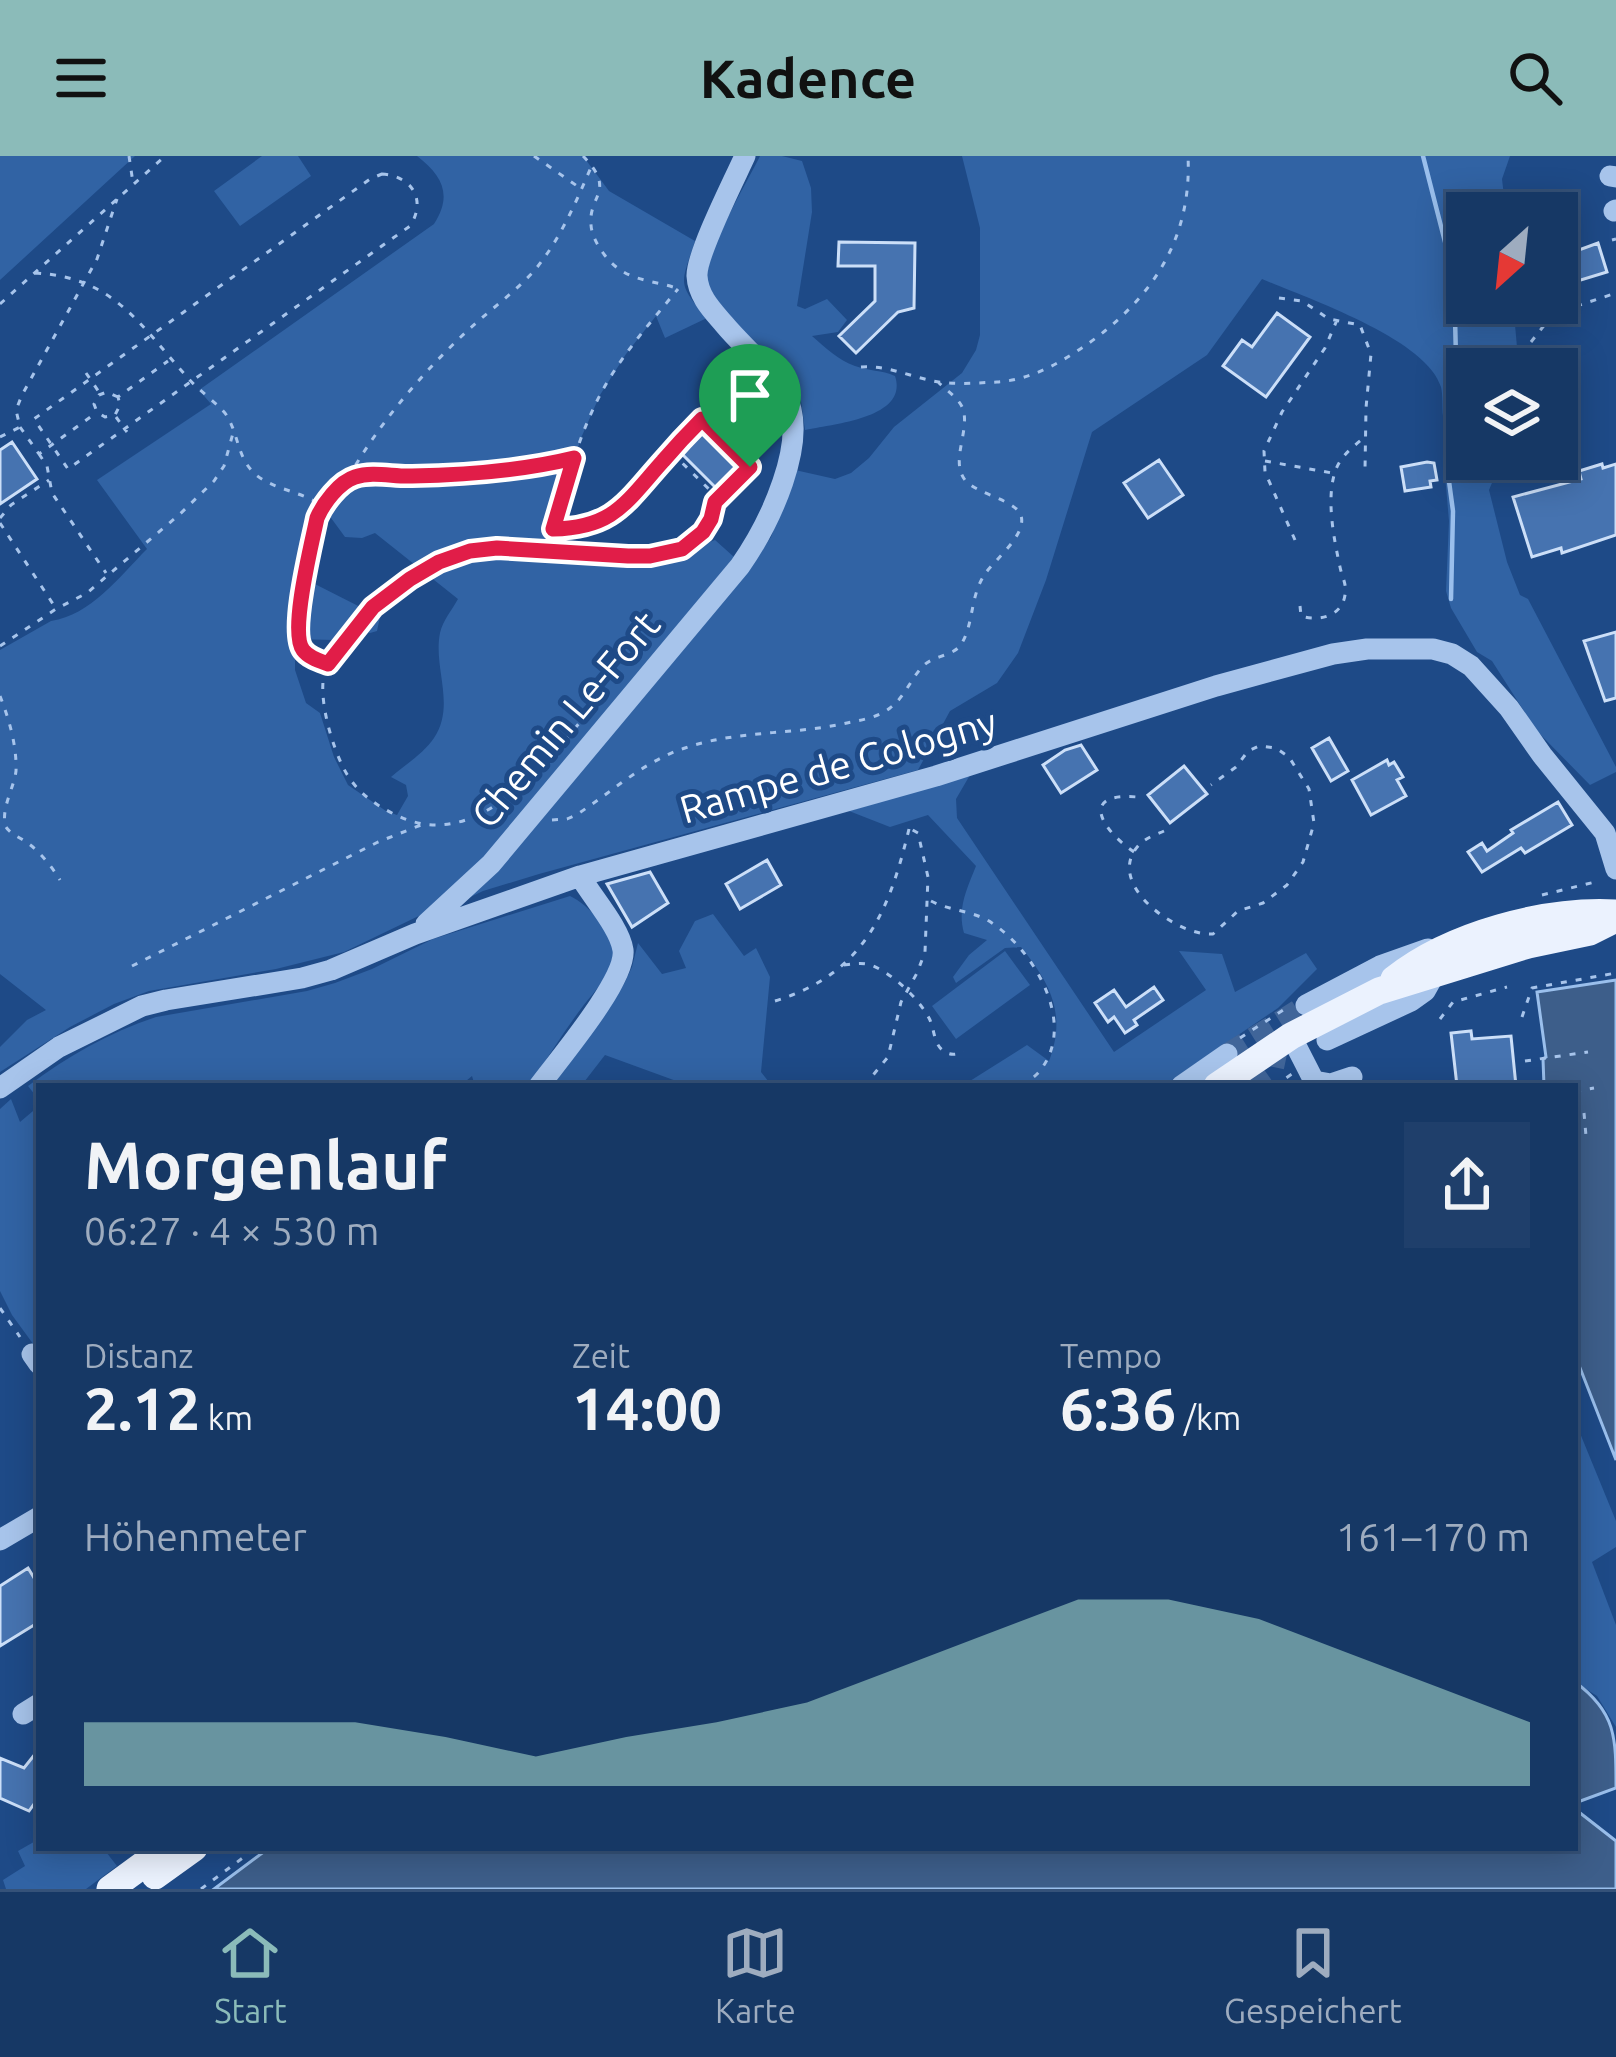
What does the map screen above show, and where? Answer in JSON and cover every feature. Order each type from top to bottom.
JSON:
[{"type":"main road","points":[[1221,1083],[1291,1036],[1378,991],[1415,962],[1458,942],[1585,911],[1616,916]]},
{"type":"main road","points":[[1378,991],[1528,945],[1590,932],[1616,916]]},
{"type":"main road","points":[[110,1889],[162,1851]]},
{"type":"main road","points":[[137,1889],[190,1851]]},
{"type":"street","points":[[688,287],[745,156]]},
{"type":"street","name":"Chemin Le-Fort","points":[[415,934],[491,864],[758,541],[788,462],[795,426],[792,409],[784,392],[688,287]]},
{"type":"street","name":"Rampe de Cologny","points":[[0,1088],[59,1047],[142,1006],[331,970],[415,934],[580,876],[937,776],[1216,686],[1366,649],[1433,649],[1471,666],[1611,831],[1608,875]]},
{"type":"street","points":[[541,1083],[615,983],[623,962],[619,938],[580,876]]},
{"type":"street","points":[[1306,1004],[1395,960],[1458,942]]},
{"type":"street","points":[[1327,1040],[1411,1001],[1434,975]]},
{"type":"street","points":[[1291,1036],[1311,1078],[1324,1083]]},
{"type":"street","points":[[1185,1083],[1226,1054]]},
{"type":"street","points":[[1334,1083],[1352,1077]]},
{"type":"street","points":[[0,1540],[36,1519]]},
{"type":"path","points":[[129,156],[133,185]]},
{"type":"path","points":[[0,304],[165,156]]},
{"type":"path","points":[[534,156],[581,190]]},
{"type":"path","points":[[583,156],[598,174],[600,188],[590,222],[608,259],[640,279],[688,287]]},
{"type":"path","points":[[861,367],[878,366],[938,382],[997,382],[1025,377],[1065,359],[1117,322],[1163,266],[1184,210],[1188,156]]},
{"type":"path","points":[[328,664],[304,652],[299,635],[301,601],[322,506],[346,482],[404,400],[462,335],[534,270],[560,233],[592,165]]},
{"type":"path","points":[[395,175],[412,187],[417,213],[406,230],[68,469],[34,419],[90,379],[374,177],[395,175]]},
{"type":"path","points":[[106,575],[52,493],[47,466],[20,427],[16,410],[101,249],[116,200]]},
{"type":"path","points":[[35,272],[84,282],[111,295],[226,414],[243,460],[257,476],[322,506]]},
{"type":"path","points":[[553,529],[574,458],[600,395],[626,354],[688,287]]},
{"type":"path","points":[[1531,342],[1553,314],[1616,293]]},
{"type":"path","points":[[1279,298],[1309,304],[1329,319],[1360,325],[1371,354],[1365,470]]},
{"type":"path","points":[[1294,540],[1263,460],[1265,448],[1337,320]]},
{"type":"path","points":[[118,397],[171,359]]},
{"type":"path","points":[[86,373],[100,394]]},
{"type":"path","points":[[534,811],[553,821],[567,820],[655,761],[699,743],[868,718],[894,705],[923,666],[958,649],[977,586],[1015,539],[1021,520],[1013,508],[963,478],[964,411],[938,382]]},
{"type":"path","points":[[100,394],[118,397],[115,415],[105,417],[97,412],[95,402],[100,394]]},
{"type":"path","points":[[39,454],[97,412]]},
{"type":"path","points":[[115,415],[126,431]]},
{"type":"path","points":[[535,549],[553,529],[583,527],[611,515],[640,490],[702,419],[750,467]]},
{"type":"path","points":[[0,437],[20,427]]},
{"type":"path","points":[[0,646],[87,593],[159,533],[214,481],[224,466],[233,432]]},
{"type":"path","points":[[1300,606],[1302,617],[1316,619],[1339,610],[1345,596],[1332,504],[1334,474],[1341,459],[1366,436]]},
{"type":"path","points":[[672,453],[718,498]]},
{"type":"path","points":[[346,482],[362,476],[522,470],[574,458]]},
{"type":"path","points":[[1263,460],[1334,474]]},
{"type":"path","points":[[607,690],[492,810],[452,825],[422,825],[368,800],[347,775],[329,727],[323,690],[328,664],[373,607],[426,568],[470,551],[497,548],[628,556],[670,553],[703,532],[718,498],[754,463],[788,462]]},
{"type":"path","points":[[49,479],[11,505],[0,521],[56,609]]},
{"type":"path","points":[[0,696],[16,761],[5,825],[35,849],[60,880]]},
{"type":"path","points":[[1164,831],[1146,839],[1134,852],[1130,875],[1151,907],[1172,921],[1206,935],[1216,932],[1238,911],[1263,903],[1287,885],[1303,862],[1313,823],[1309,789],[1289,757],[1276,748],[1259,746],[1211,785]]},
{"type":"path","points":[[1134,852],[1114,839],[1101,815],[1113,797],[1137,797]]},
{"type":"path","points":[[131,966],[378,842],[422,825]]},
{"type":"path","points":[[775,1001],[802,992],[842,965],[869,938],[898,875],[909,828],[918,833],[928,898],[925,952],[899,1007],[888,1057],[866,1083]]},
{"type":"path","points":[[1588,892],[1608,875]]},
{"type":"path","points":[[928,898],[991,922],[1022,952],[1049,992],[1054,1023],[1047,1061],[1025,1083]]},
{"type":"path","points":[[842,965],[870,964],[907,992],[931,1020],[944,1052],[964,1052]]},
{"type":"path","points":[[1522,1017],[1532,988],[1616,973]]},
{"type":"path","points":[[1440,1019],[1453,1002],[1507,988]]},
{"type":"path","points":[[1526,1061],[1588,1052]]},
{"type":"path","points":[[1578,1091],[1594,1088]]},
{"type":"path","points":[[1578,1118],[1584,1115],[1586,1136]]},
{"type":"path","points":[[0,1308],[35,1359]]},
{"type":"path","points":[[201,1889],[252,1851]]},
{"type":"shaded area","points":[[0,156],[135,156],[0,280]]},
{"type":"shaded area","points":[[262,156],[298,156],[311,176],[240,226],[214,191]]},
{"type":"shaded area","points":[[417,156],[583,156],[609,191],[695,241],[684,283],[707,318],[665,338],[656,316],[626,354],[581,438],[553,529],[562,551],[659,554],[715,540],[734,557],[527,809],[427,912],[344,952],[149,991],[114,1004],[0,1072],[0,1047],[27,1020],[46,1010],[0,974],[0,650],[92,603],[147,549],[97,480],[211,404],[199,390],[434,224],[444,195]],"holes":[[[323,507],[345,537],[375,533],[458,599],[440,633],[444,700],[440,725],[425,749],[391,777],[406,785],[408,796],[397,815],[348,785],[320,713],[306,703],[295,670],[295,639],[333,640],[347,625],[377,631],[380,617],[305,579]]]},
{"type":"shaded area","points":[[760,156],[802,161],[811,188],[812,212],[797,306],[805,309],[827,299],[847,320],[838,332],[812,336],[849,363],[895,376],[896,390],[880,410],[805,430],[795,388],[713,298],[707,275],[710,259]]},
{"type":"shaded area","points":[[962,156],[1510,156],[1502,179],[1504,192],[1446,192],[1446,324],[1515,325],[1517,348],[1446,348],[1446,418],[1441,387],[1431,369],[1413,353],[1363,322],[1262,279],[1207,355],[1092,432],[1018,653],[997,683],[950,711],[918,770],[539,874],[458,903],[752,565],[771,537],[795,470],[835,479],[851,473],[894,427],[962,373],[980,335],[980,228]]},
{"type":"shaded area","points":[[1446,471],[1446,480],[1493,480],[1489,490],[1520,595],[1528,599],[1616,772],[1590,785],[1536,730],[1492,661],[1477,652],[1451,608],[1446,591],[1449,521],[1445,475]]},
{"type":"shaded area","points":[[970,775],[956,799],[957,818],[1114,1052],[1206,990],[1179,951],[1222,954],[1235,992],[1306,953],[1317,969],[1278,1008],[1167,1083],[967,1083],[1027,1045],[1049,1061],[1056,1014],[1047,986],[1021,947],[1005,948],[956,983],[953,977],[987,940],[964,933],[962,924],[964,899],[976,866],[928,815],[890,827],[849,811]]},
{"type":"shaded area","points":[[570,896],[599,921],[610,938],[613,956],[601,983],[531,1083],[474,1083],[472,1076],[464,1083],[36,1083],[36,1096],[28,1086],[89,1046],[156,1017],[307,991],[372,969],[433,939]]},
{"type":"shaded area","points":[[713,914],[744,956],[756,948],[770,977],[761,1072],[770,1083],[682,1083],[605,1055],[583,1083],[551,1083],[624,984],[638,943],[662,974],[686,968],[679,951],[695,921]]},
{"type":"shaded area","points":[[1005,951],[1030,985],[956,1039],[932,1006]]},
{"type":"shaded area","points":[[1616,980],[1616,1460],[1578,1363],[1578,1083],[1544,1083],[1546,1057],[1537,992]]},
{"type":"shaded area","points":[[11,1099],[20,1122],[36,1109],[36,1348],[0,1291],[0,1109]]},
{"type":"shaded area","points":[[1578,1428],[1616,1521],[1616,1547],[1592,1562],[1616,1625],[1616,1727],[1597,1696],[1578,1684]]},
{"type":"shaded area","points":[[1578,1684],[1599,1704],[1611,1727],[1616,1788],[1578,1802]]},
{"type":"shaded area","points":[[1578,1811],[1616,1841],[1616,1889],[214,1889],[265,1851],[1578,1851]]},
{"type":"shaded area","points":[[36,1841],[36,1851],[105,1851],[117,1866],[86,1889],[6,1889],[3,1880],[25,1866],[18,1851]]},
{"type":"building","points":[[839,242],[915,243],[914,308],[898,312],[856,353],[839,336],[875,301],[875,266],[838,266]]},
{"type":"building","points":[[1598,243],[1607,272],[1578,281],[1578,250]]},
{"type":"building","points":[[1277,313],[1310,337],[1266,397],[1223,366],[1242,340],[1252,347]]},
{"type":"building","points":[[748,395],[775,422],[758,438],[731,411]]},
{"type":"building","points":[[702,425],[744,466],[719,491],[677,449]]},
{"type":"building","points":[[12,442],[37,479],[0,504],[0,450]]},
{"type":"building","points":[[1159,460],[1183,495],[1148,518],[1124,483]]},
{"type":"building","points":[[1434,463],[1437,480],[1430,481],[1431,487],[1405,491],[1401,467]]},
{"type":"building","points":[[1616,464],[1616,535],[1562,553],[1561,548],[1532,557],[1513,497],[1581,479],[1579,471]]},
{"type":"building","points":[[1616,632],[1616,698],[1605,701],[1584,641]]},
{"type":"building","points":[[1329,738],[1348,771],[1331,781],[1312,748]]},
{"type":"building","points":[[1081,745],[1097,770],[1061,793],[1043,765]]},
{"type":"building","points":[[1387,760],[1389,765],[1394,762],[1403,777],[1397,780],[1406,796],[1371,815],[1352,780]]},
{"type":"building","points":[[1184,766],[1207,794],[1170,823],[1148,795]]},
{"type":"building","points":[[1558,802],[1572,825],[1482,872],[1468,852],[1482,843],[1487,851],[1511,830]]},
{"type":"building","points":[[767,860],[781,885],[740,909],[726,884]]},
{"type":"building","points":[[650,872],[668,903],[632,927],[607,884]]},
{"type":"building","points":[[1154,987],[1163,1000],[1134,1020],[1137,1025],[1125,1033],[1114,1017],[1108,1022],[1095,1003],[1114,990],[1126,1007]]},
{"type":"building","points":[[1471,1031],[1472,1039],[1511,1036],[1516,1083],[1457,1083],[1451,1033]]},
{"type":"building","points":[[28,1568],[36,1581],[36,1624],[0,1646],[0,1586]]},
{"type":"building","points":[[36,1753],[36,1801],[29,1811],[0,1798],[0,1758],[24,1768]]},
{"type":"waterway","points":[[1423,156],[1454,277],[1458,439],[1448,474],[1453,511],[1451,599]]},
{"type":"tunnel","points":[[1227,1054],[1306,1005]]},
{"type":"tunnel","points":[[1254,1083],[1273,1070],[1280,1036]]},
{"type":"route","points":[[702,419],[750,467],[715,502],[703,532],[682,549],[650,556],[523,548],[470,551],[426,568],[385,596],[328,664],[304,652],[300,644],[301,601],[317,518],[322,506],[355,477],[500,472],[574,458],[553,529],[567,529],[591,524],[620,508],[702,419]]}]
